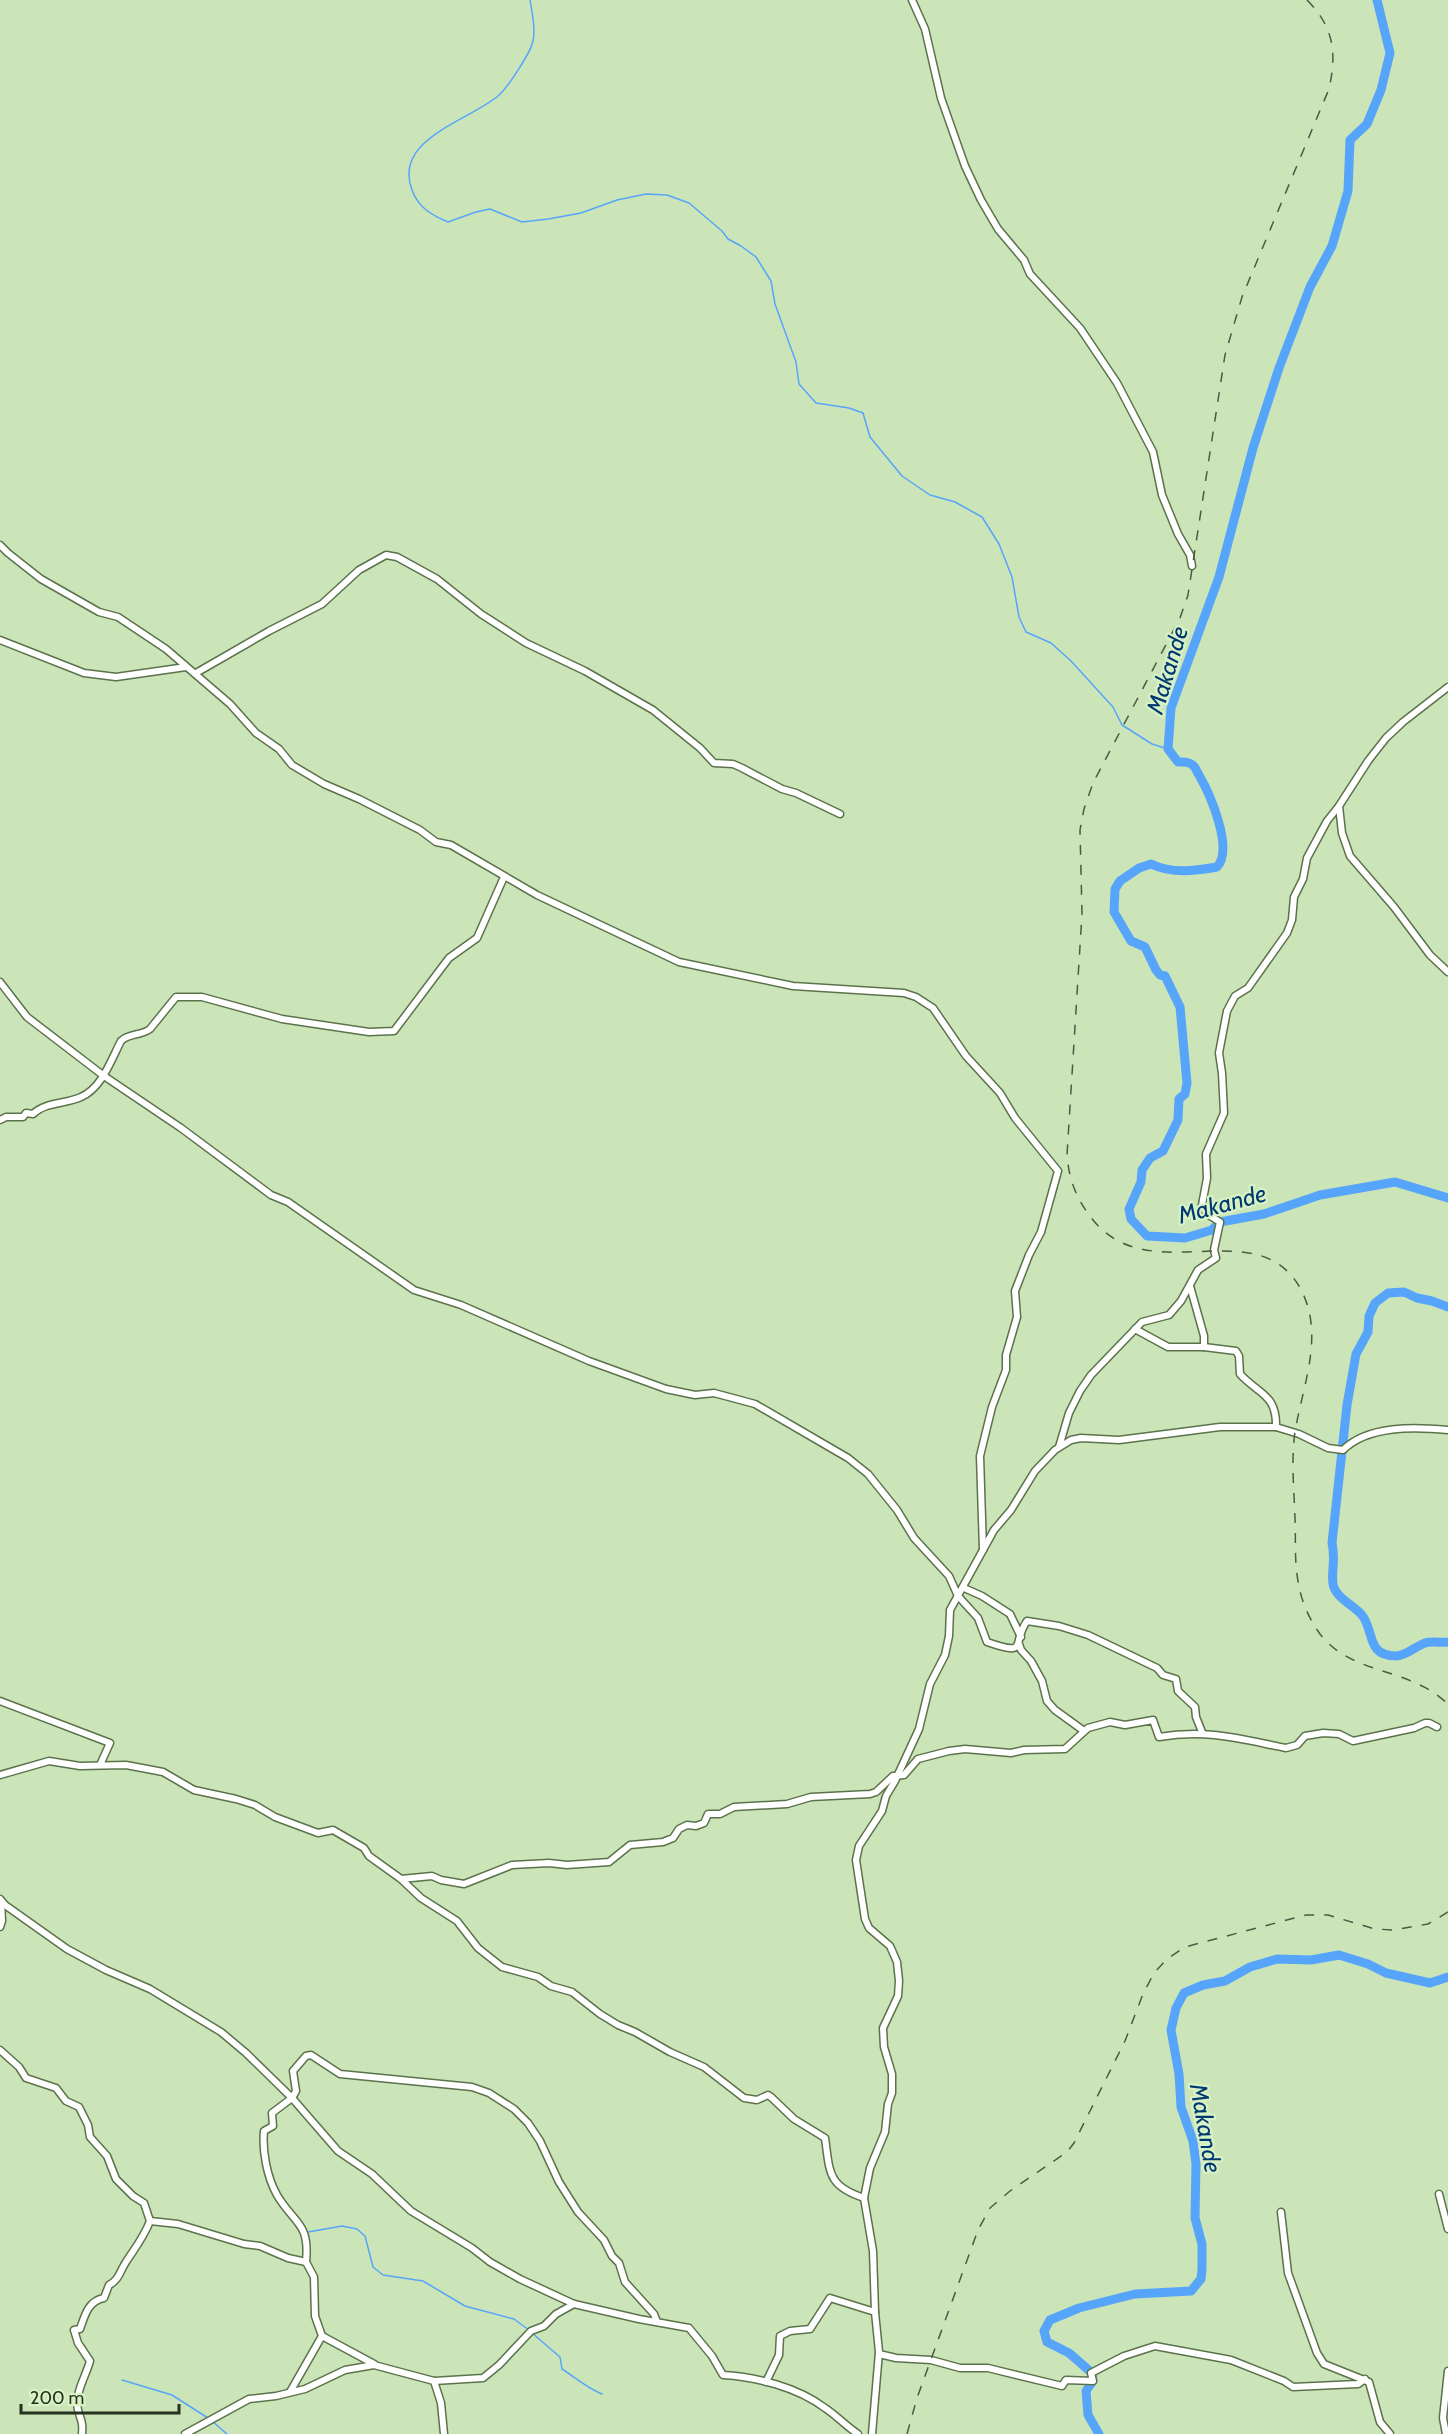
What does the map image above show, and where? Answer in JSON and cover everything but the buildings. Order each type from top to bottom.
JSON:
[{"type":"street","points":[[912,0],[925,29],[941,98],[965,166],[981,200],[998,229],[1024,260],[1030,274],[1080,328],[1117,383],[1153,452],[1162,495],[1178,534],[1190,555],[1192,566]]},
{"type":"street","points":[[0,545],[40,579],[99,612],[118,617],[172,654],[241,715],[256,733],[279,749],[292,765],[324,784],[420,830],[436,842],[451,845],[537,896],[679,962],[794,986],[890,991],[916,997],[928,1004],[941,1017],[966,1056],[1000,1093],[1015,1118],[1056,1167],[1058,1176],[1041,1232],[1015,1291],[1017,1317],[1006,1355],[1005,1370],[992,1407],[980,1456],[983,1550]]},
{"type":"street","points":[[196,673],[322,604],[358,570],[386,555],[397,557],[437,579],[481,614],[525,643],[585,671],[653,710],[700,748],[714,763],[733,764],[770,784],[796,793],[840,814]]},
{"type":"street","points":[[0,640],[84,674],[116,677],[186,667]]},
{"type":"street","points":[[1059,1447],[1070,1413],[1091,1374],[1124,1344],[1135,1329],[1149,1319],[1167,1316],[1179,1304],[1198,1270],[1216,1256],[1214,1250],[1220,1222],[1207,1214],[1202,1204],[1207,1178],[1206,1154],[1224,1113],[1219,1053],[1225,1018],[1232,1000],[1248,988],[1287,933],[1292,920],[1294,897],[1303,879],[1307,858],[1327,821],[1368,761],[1386,738],[1403,722],[1448,687]]},
{"type":"street","points":[[1339,806],[1342,833],[1350,856],[1394,907],[1430,955],[1448,972]]},
{"type":"street","points":[[0,1120],[6,1117],[23,1117],[26,1113],[33,1114],[45,1106],[79,1098],[104,1076],[121,1041],[125,1037],[145,1033],[150,1029],[176,997],[202,997],[282,1019],[369,1032],[394,1031],[449,958],[477,938],[504,877]]},
{"type":"street","points":[[0,982],[27,1017],[104,1076],[181,1128],[271,1195],[288,1202],[414,1290],[461,1305],[575,1356],[666,1389],[695,1395],[714,1393],[755,1404],[821,1440],[868,1474],[897,1510],[914,1538],[949,1576],[958,1596],[978,1618],[987,1642],[1012,1649],[1020,1640],[1026,1621],[1059,1626],[1088,1635],[1157,1668],[1163,1675],[1176,1679],[1178,1691],[1196,1707],[1196,1717],[1202,1732]]},
{"type":"street","points":[[1190,1286],[1204,1336],[1204,1347]]},
{"type":"street","points":[[1135,1329],[1168,1347],[1204,1347],[1237,1352],[1240,1374],[1260,1389],[1271,1402],[1276,1413],[1276,1427]]},
{"type":"street","points":[[873,2433],[874,2392],[879,2354],[874,2259],[864,2198],[870,2168],[885,2132],[888,2104],[892,2093],[892,2074],[884,2047],[883,2028],[898,1996],[900,1981],[897,1962],[890,1946],[869,1928],[865,1919],[856,1860],[859,1846],[882,1811],[884,1800],[917,1735],[930,1684],[945,1655],[949,1636],[950,1610],[994,1530],[1011,1510],[1035,1471],[1059,1447],[1081,1438],[1119,1440],[1181,1434],[1210,1428],[1276,1427],[1299,1434],[1328,1448],[1343,1450],[1358,1438],[1403,1428],[1448,1430]]},
{"type":"street","points":[[964,1588],[982,1596],[1010,1614],[1020,1640],[1021,1650],[1031,1661],[1042,1682],[1047,1701],[1055,1710],[1084,1731]]},
{"type":"street","points":[[0,1701],[110,1743],[100,1765]]},
{"type":"street","points":[[401,1879],[432,1876],[464,1884],[512,1865],[609,1862],[630,1845],[663,1842],[673,1838],[678,1829],[687,1825],[696,1826],[704,1823],[710,1814],[720,1814],[734,1807],[787,1804],[811,1797],[870,1794],[881,1788],[890,1777],[904,1775],[918,1759],[965,1749],[1011,1753],[1028,1749],[1065,1749],[1084,1731],[1110,1722],[1125,1725],[1152,1720],[1156,1723],[1160,1737],[1178,1733],[1202,1732],[1286,1748],[1297,1745],[1305,1736],[1323,1732],[1339,1734],[1353,1741],[1371,1735],[1386,1735],[1396,1730],[1416,1728],[1425,1723],[1437,1727]]},
{"type":"street","points":[[0,1775],[49,1761],[80,1766],[126,1765],[164,1772],[194,1790],[255,1805],[275,1817],[318,1833],[333,1830],[363,1847],[369,1856],[401,1879],[421,1898],[457,1921],[478,1948],[504,1968],[538,1977],[551,1986],[569,1990],[618,2025],[704,2067],[744,2098],[762,2100],[768,2095],[771,2097],[794,2119],[825,2138],[831,2176],[846,2192],[864,2198]]},
{"type":"street","points":[[0,1899],[2,1921],[0,1927]]},
{"type":"street","points":[[0,1899],[13,1911],[67,1949],[106,1970],[150,1989],[221,2032],[246,2052],[292,2098],[338,2151],[372,2174],[411,2211],[500,2268],[574,2304],[692,2330],[723,2375],[744,2377],[795,2391],[824,2406],[858,2434]]},
{"type":"street","points":[[0,2050],[19,2067],[26,2078],[56,2088],[66,2101],[79,2107],[88,2125],[90,2137],[107,2156],[117,2179],[133,2196],[144,2203],[150,2221],[116,2282],[109,2285],[104,2298],[96,2300],[89,2306],[80,2329],[74,2330],[78,2343],[90,2361],[78,2393],[78,2410],[83,2421],[82,2434]]},
{"type":"street","points":[[574,2304],[556,2314],[544,2326],[531,2331],[500,2365],[483,2378],[434,2380],[374,2365],[322,2336],[315,2316],[314,2277],[306,2262],[305,2231],[277,2194],[263,2148],[264,2131],[273,2126],[272,2113],[292,2098],[297,2088],[292,2075],[293,2071],[306,2056],[311,2055],[340,2074],[466,2086],[489,2093],[514,2109],[528,2123],[540,2141],[578,2212],[604,2240],[612,2256],[619,2263],[625,2282],[654,2314],[657,2322]]},
{"type":"street","points":[[1439,2194],[1448,2229]]},
{"type":"street","points":[[1281,2212],[1288,2272],[1317,2353],[1324,2364],[1369,2382],[1380,2422],[1390,2434]]},
{"type":"street","points":[[150,2221],[178,2224],[244,2244],[260,2246],[288,2258],[306,2262]]},
{"type":"street","points":[[766,2382],[779,2355],[780,2336],[790,2331],[810,2329],[830,2298],[875,2312]]},
{"type":"street","points":[[290,2392],[322,2336]]},
{"type":"street","points":[[879,2354],[896,2358],[931,2360],[960,2368],[988,2368],[1062,2386],[1066,2380],[1093,2381],[1091,2373],[1124,2356],[1155,2346],[1231,2360],[1284,2381],[1293,2387],[1358,2384],[1365,2379]]},
{"type":"street","points":[[185,2434],[249,2399],[305,2389],[345,2370],[374,2365]]},
{"type":"street","points":[[1446,2434],[1443,2418],[1448,2371]]},
{"type":"street","points":[[434,2380],[441,2403],[444,2434]]},
{"type":"waterway","points":[[530,0],[534,26],[533,41],[524,61],[508,85],[487,104],[438,132],[413,157],[409,172],[412,190],[422,206],[448,222],[490,209],[522,222],[581,213],[617,200],[646,194],[667,195],[689,203],[722,231],[728,239],[756,257],[771,281],[775,304],[796,362],[799,384],[816,403],[849,408],[863,413],[870,437],[902,476],[930,495],[955,502],[982,517],[999,544],[1012,577],[1019,617],[1026,632],[1051,643],[1071,661],[1113,707],[1122,725],[1152,744],[1168,749]]},
{"type":"waterway","name":"Makande","points":[[1377,0],[1390,53],[1381,90],[1367,124],[1350,140],[1348,191],[1332,246],[1310,287],[1279,368],[1253,448],[1219,577],[1171,708],[1168,749],[1178,762],[1188,762],[1194,766],[1204,784],[1222,835],[1222,859],[1217,867],[1192,870],[1167,869],[1151,864],[1139,868],[1120,881],[1115,889],[1114,912],[1131,941],[1145,947],[1156,970],[1160,975],[1165,976],[1180,1007],[1187,1083],[1185,1094],[1179,1099],[1178,1120],[1163,1151],[1150,1158],[1142,1170],[1141,1182],[1129,1209],[1131,1219],[1147,1236],[1185,1238],[1212,1230],[1220,1222],[1264,1214],[1320,1195],[1395,1182],[1448,1198]]},
{"type":"waterway","name":"Makande","points":[[1448,1307],[1404,1292],[1388,1293],[1375,1303],[1369,1316],[1368,1332],[1356,1354],[1347,1405],[1332,1543],[1334,1589],[1361,1614],[1379,1652],[1400,1656],[1425,1643],[1448,1642]]},
{"type":"waterway","name":"Makande","points":[[1099,2434],[1088,2415],[1086,2391],[1093,2381],[1092,2373],[1069,2353],[1047,2342],[1044,2331],[1050,2320],[1079,2308],[1135,2294],[1191,2291],[1201,2279],[1202,2244],[1195,2218],[1196,2164],[1193,2141],[1181,2107],[1179,2074],[1171,2030],[1176,2008],[1184,1993],[1203,1985],[1225,1981],[1250,1967],[1277,1959],[1311,1960],[1339,1955],[1368,1964],[1386,1973],[1430,1983],[1448,1977]]},
{"type":"waterway","points":[[308,2232],[342,2226],[357,2229],[365,2236],[373,2267],[383,2275],[423,2281],[465,2306],[514,2319],[529,2330]]},
{"type":"waterway","points":[[532,2333],[560,2357],[562,2369],[602,2394]]},
{"type":"waterway","points":[[122,2380],[172,2395],[208,2418]]},
{"type":"waterway","points":[[212,2421],[227,2434]]},
{"type":"railway","points":[[1307,0],[1323,20],[1331,41],[1333,64],[1329,89],[1242,297],[1225,355],[1188,595],[1180,618],[1093,783],[1084,809],[1080,830],[1082,914],[1067,1155],[1072,1182],[1082,1205],[1093,1220],[1116,1240],[1143,1249],[1171,1252],[1229,1251],[1256,1254],[1280,1265],[1299,1286],[1307,1304],[1312,1340],[1293,1453],[1297,1578],[1302,1600],[1315,1627],[1335,1649],[1358,1662],[1409,1680],[1448,1704]]},
{"type":"railway","points":[[907,2434],[917,2398],[978,2230],[990,2208],[1010,2191],[1067,2152],[1074,2143],[1125,2041],[1143,1994],[1154,1973],[1167,1959],[1185,1947],[1306,1915],[1328,1915],[1375,1929],[1394,1930],[1428,1924],[1448,1912]]}]
